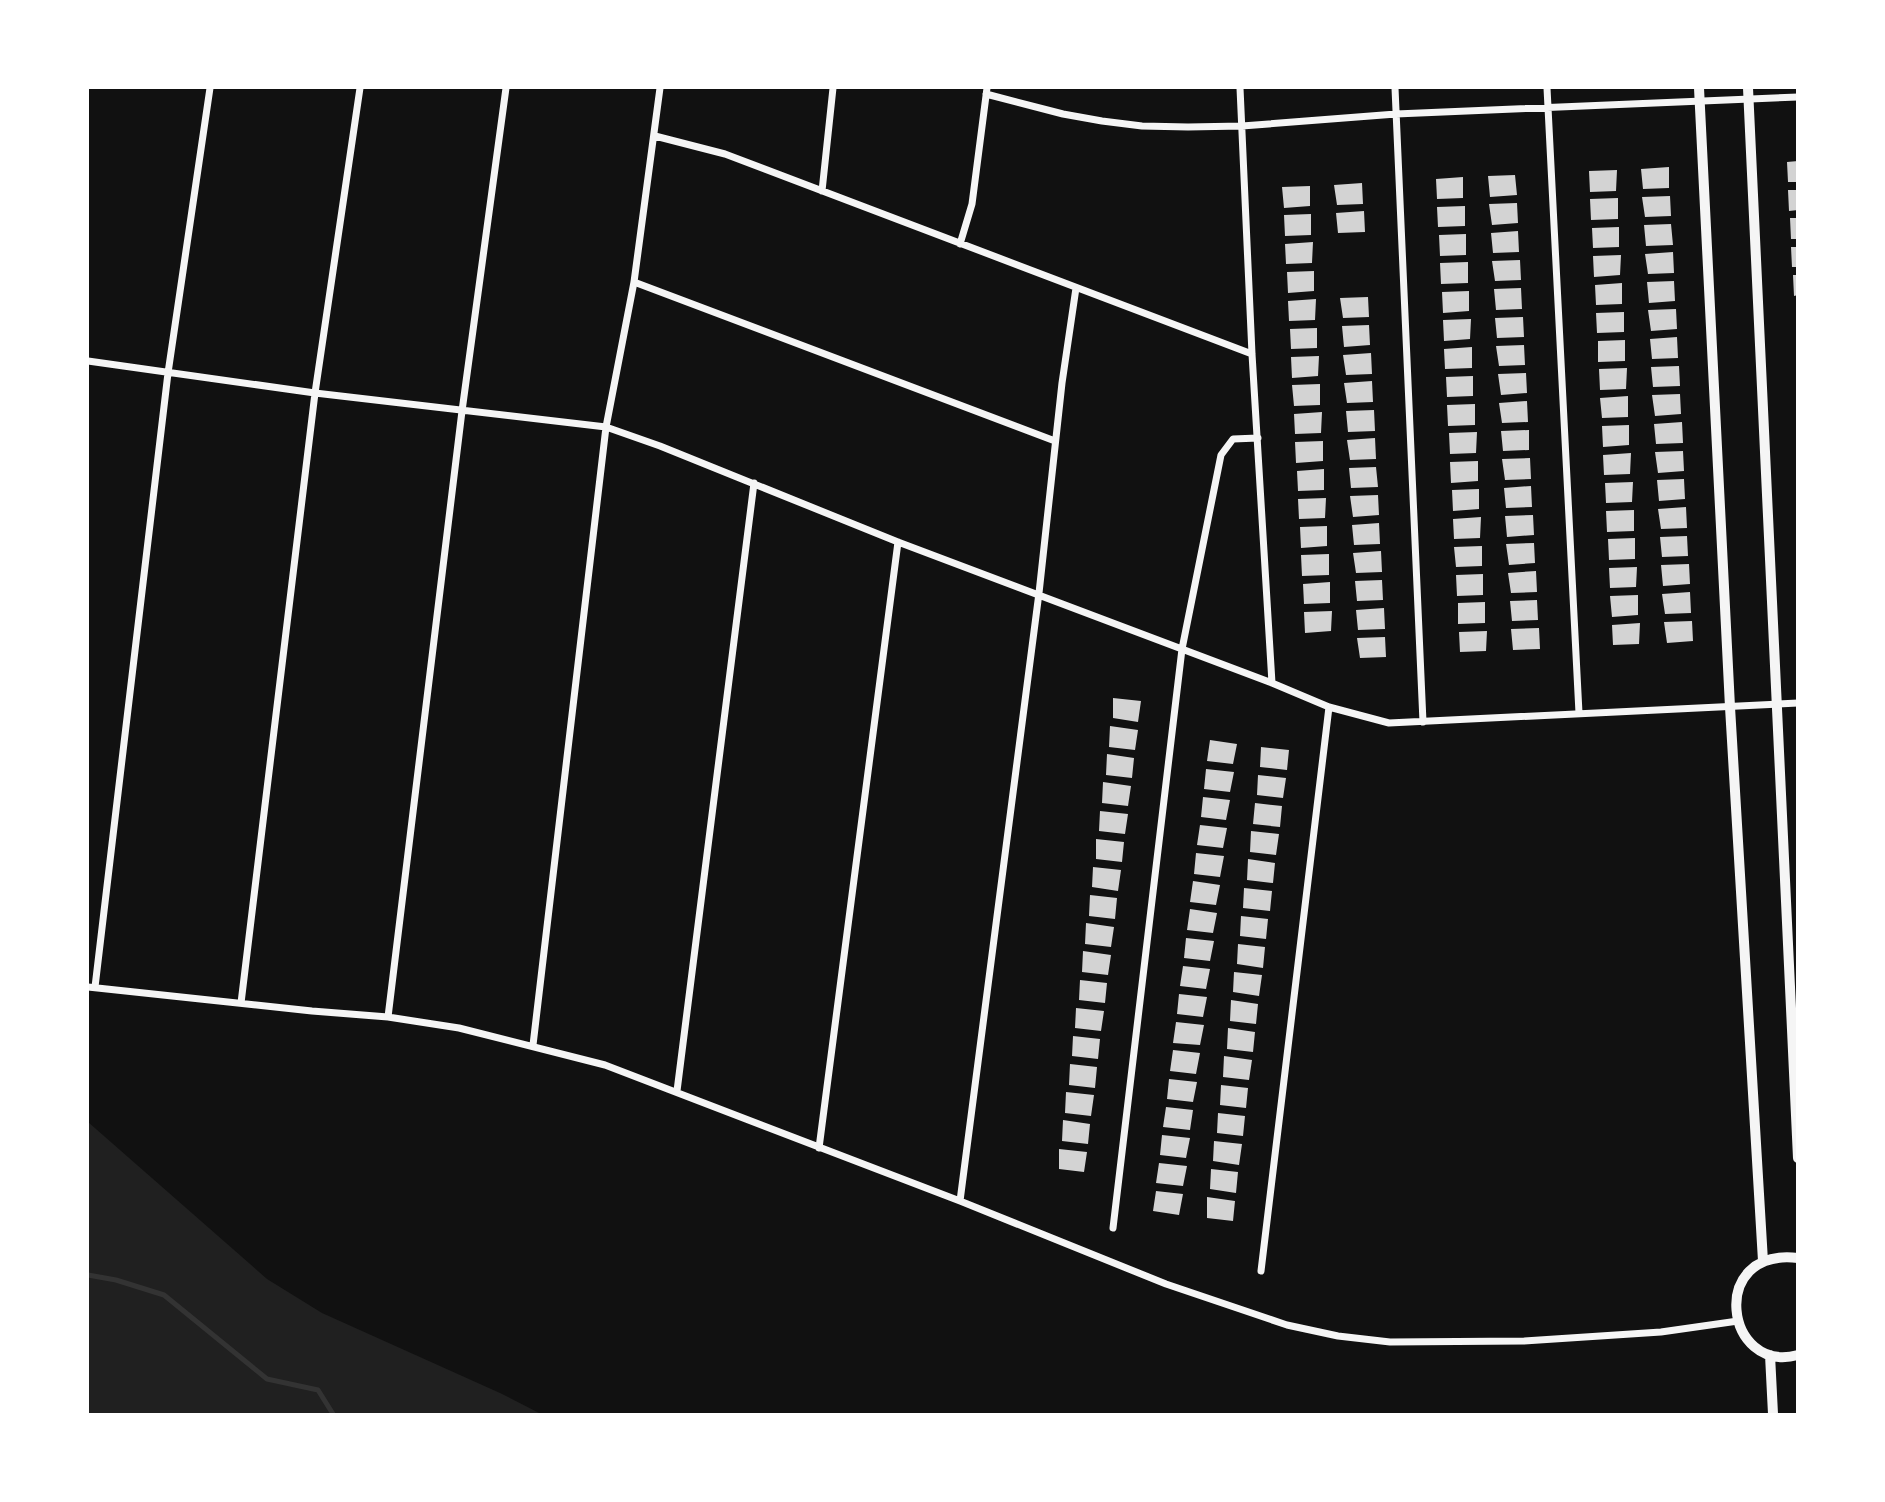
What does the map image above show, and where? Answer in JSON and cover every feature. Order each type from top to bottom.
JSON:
[{"type":"street","points":[[210,88],[168,373],[91,987],[388,1017],[459,1028],[605,1065],[960,1201],[1166,1284],[1287,1325],[1338,1336],[1390,1342],[1524,1341],[1661,1332],[1738,1321]]},
{"type":"street","points":[[241,1003],[315,393],[360,88]]},
{"type":"street","points":[[388,1017],[462,411],[506,88]]},
{"type":"street","points":[[533,1045],[606,427],[634,282],[660,88]]},
{"type":"street","points":[[822,191],[833,88]]},
{"type":"street","points":[[1240,88],[1252,354],[1272,683]]},
{"type":"street","points":[[1395,88],[1423,722]]},
{"type":"street","points":[[1547,88],[1579,713]]},
{"type":"street","points":[[1699,88],[1730,708],[1763,1261]]},
{"type":"street","points":[[1748,88],[1797,1158]]},
{"type":"street","points":[[960,244],[972,204],[986,91],[1063,114],[1142,126],[1242,126],[1396,114],[1797,97]]},
{"type":"street","points":[[655,136],[725,153],[1252,354]]},
{"type":"street","points":[[634,282],[1055,441]]},
{"type":"street","points":[[960,1201],[1076,288]]},
{"type":"street","points":[[88,361],[315,393],[606,427],[898,542],[1272,683],[1329,708],[1389,723],[1797,703]]},
{"type":"street","points":[[1113,1228],[1182,649],[1221,456],[1234,439],[1258,438]]},
{"type":"street","points":[[677,1091],[754,484]]},
{"type":"street","points":[[820,1148],[898,542]]},
{"type":"street","points":[[1261,1271],[1329,708]]},
{"type":"street","points":[[1797,1258],[1783,1256],[1763,1261],[1747,1273],[1738,1290],[1735,1310],[1741,1329],[1753,1345],[1770,1355],[1797,1355]]},
{"type":"street","points":[[1770,1355],[1773,1415]]},
{"type":"shaded area","points":[[88,1122],[267,1279],[322,1313],[541,1414],[88,1414]]},
{"type":"building","points":[[1798,161],[1798,182],[1788,182],[1787,162]]},
{"type":"building","points":[[1669,167],[1669,188],[1643,189],[1641,169]]},
{"type":"building","points":[[1617,170],[1616,191],[1590,192],[1589,171]]},
{"type":"building","points":[[1515,175],[1517,195],[1490,197],[1488,176]]},
{"type":"building","points":[[1463,177],[1463,198],[1437,199],[1436,179]]},
{"type":"building","points":[[1362,183],[1363,204],[1337,205],[1334,185]]},
{"type":"building","points":[[1310,186],[1310,206],[1284,208],[1282,187]]},
{"type":"building","points":[[1788,190],[1798,190],[1798,210],[1789,211]]},
{"type":"building","points":[[1670,196],[1671,216],[1645,217],[1642,197]]},
{"type":"building","points":[[1618,198],[1618,219],[1591,220],[1590,199]]},
{"type":"building","points":[[1517,203],[1518,223],[1492,225],[1489,204]]},
{"type":"building","points":[[1465,206],[1465,226],[1438,227],[1437,207]]},
{"type":"building","points":[[1364,211],[1365,232],[1338,233],[1336,213]]},
{"type":"building","points":[[1311,214],[1311,235],[1285,236],[1284,215]]},
{"type":"building","points":[[1790,218],[1798,218],[1798,239],[1791,239]]},
{"type":"building","points":[[1671,224],[1673,245],[1646,246],[1644,225]]},
{"type":"building","points":[[1619,227],[1619,247],[1593,248],[1592,228]]},
{"type":"building","points":[[1518,231],[1519,252],[1493,253],[1491,233]]},
{"type":"building","points":[[1466,234],[1466,255],[1440,256],[1439,235]]},
{"type":"building","points":[[1313,242],[1312,263],[1286,264],[1285,244]]},
{"type":"building","points":[[1791,247],[1798,247],[1798,267],[1792,267]]},
{"type":"building","points":[[1673,252],[1674,273],[1648,274],[1645,254]]},
{"type":"building","points":[[1621,255],[1620,275],[1594,277],[1593,256]]},
{"type":"building","points":[[1520,260],[1521,280],[1495,281],[1492,261]]},
{"type":"building","points":[[1468,262],[1468,283],[1441,284],[1440,263]]},
{"type":"building","points":[[1314,271],[1314,291],[1288,293],[1287,272]]},
{"type":"building","points":[[1793,275],[1798,275],[1798,295],[1794,296]]},
{"type":"building","points":[[1674,281],[1675,301],[1649,303],[1647,282]]},
{"type":"building","points":[[1622,283],[1622,304],[1596,305],[1595,285]]},
{"type":"building","points":[[1521,288],[1522,309],[1496,310],[1494,289]]},
{"type":"building","points":[[1469,291],[1469,311],[1443,313],[1442,292]]},
{"type":"building","points":[[1368,297],[1369,317],[1343,318],[1340,298]]},
{"type":"building","points":[[1316,299],[1315,320],[1289,321],[1288,301]]},
{"type":"building","points":[[1676,309],[1677,329],[1651,331],[1648,310]]},
{"type":"building","points":[[1624,312],[1624,332],[1597,333],[1596,313]]},
{"type":"building","points":[[1523,317],[1524,337],[1497,338],[1495,318]]},
{"type":"building","points":[[1471,319],[1470,339],[1444,341],[1443,320]]},
{"type":"building","points":[[1369,325],[1370,345],[1344,347],[1342,326]]},
{"type":"building","points":[[1317,328],[1317,348],[1291,349],[1290,329]]},
{"type":"building","points":[[1677,337],[1678,358],[1652,359],[1650,339]]},
{"type":"building","points":[[1625,340],[1625,361],[1598,362],[1598,341]]},
{"type":"building","points":[[1524,345],[1525,365],[1499,366],[1496,346]]},
{"type":"building","points":[[1472,347],[1472,368],[1445,369],[1444,349]]},
{"type":"building","points":[[1371,353],[1372,374],[1346,375],[1343,355]]},
{"type":"building","points":[[1319,356],[1318,376],[1292,378],[1291,357]]},
{"type":"building","points":[[1679,366],[1680,386],[1653,387],[1651,367]]},
{"type":"building","points":[[1627,368],[1626,389],[1600,390],[1599,369]]},
{"type":"building","points":[[1526,373],[1527,393],[1501,395],[1498,374]]},
{"type":"building","points":[[1473,376],[1473,396],[1447,397],[1446,377]]},
{"type":"building","points":[[1372,381],[1373,402],[1347,403],[1344,383]]},
{"type":"building","points":[[1320,384],[1320,405],[1294,406],[1292,385]]},
{"type":"building","points":[[1680,394],[1681,414],[1655,416],[1652,395]]},
{"type":"building","points":[[1628,396],[1628,417],[1602,418],[1600,398]]},
{"type":"building","points":[[1527,401],[1528,422],[1502,423],[1499,403]]},
{"type":"building","points":[[1475,404],[1475,425],[1448,426],[1447,405]]},
{"type":"building","points":[[1374,410],[1375,431],[1348,432],[1346,411]]},
{"type":"building","points":[[1322,412],[1321,433],[1295,434],[1294,414]]},
{"type":"building","points":[[1682,422],[1683,443],[1656,444],[1654,424]]},
{"type":"building","points":[[1629,425],[1629,445],[1603,447],[1602,426]]},
{"type":"building","points":[[1529,430],[1529,450],[1503,451],[1501,431]]},
{"type":"building","points":[[1477,432],[1476,453],[1450,454],[1449,433]]},
{"type":"building","points":[[1375,438],[1376,459],[1350,460],[1347,440]]},
{"type":"building","points":[[1323,441],[1323,461],[1296,463],[1295,442]]},
{"type":"building","points":[[1683,451],[1684,471],[1658,473],[1655,452]]},
{"type":"building","points":[[1631,453],[1630,474],[1604,475],[1603,455]]},
{"type":"building","points":[[1530,458],[1531,479],[1505,480],[1502,459]]},
{"type":"building","points":[[1478,461],[1478,481],[1451,483],[1450,462]]},
{"type":"building","points":[[1376,467],[1378,487],[1351,488],[1349,468]]},
{"type":"building","points":[[1324,469],[1324,490],[1298,491],[1297,471]]},
{"type":"building","points":[[1684,479],[1685,499],[1659,501],[1657,480]]},
{"type":"building","points":[[1633,482],[1632,502],[1606,503],[1605,483]]},
{"type":"building","points":[[1531,486],[1532,507],[1506,508],[1504,488]]},
{"type":"building","points":[[1479,489],[1479,509],[1453,511],[1452,490]]},
{"type":"building","points":[[1378,495],[1379,515],[1353,517],[1350,496]]},
{"type":"building","points":[[1326,498],[1325,518],[1299,519],[1298,499]]},
{"type":"building","points":[[1686,507],[1687,528],[1661,529],[1658,509]]},
{"type":"building","points":[[1634,510],[1634,531],[1607,532],[1606,511]]},
{"type":"building","points":[[1533,515],[1534,535],[1507,537],[1505,516]]},
{"type":"building","points":[[1481,517],[1480,538],[1454,539],[1453,519]]},
{"type":"building","points":[[1379,523],[1380,544],[1354,545],[1352,525]]},
{"type":"building","points":[[1327,526],[1327,546],[1301,548],[1300,527]]},
{"type":"building","points":[[1687,536],[1688,556],[1662,557],[1660,537]]},
{"type":"building","points":[[1635,538],[1635,559],[1609,560],[1608,539]]},
{"type":"building","points":[[1534,543],[1535,563],[1509,565],[1506,544]]},
{"type":"building","points":[[1482,546],[1482,566],[1456,567],[1454,547]]},
{"type":"building","points":[[1381,551],[1382,572],[1356,573],[1353,553]]},
{"type":"building","points":[[1329,554],[1329,575],[1302,576],[1301,555]]},
{"type":"building","points":[[1689,564],[1690,584],[1663,586],[1661,565]]},
{"type":"building","points":[[1637,567],[1636,587],[1610,588],[1609,568]]},
{"type":"building","points":[[1536,571],[1537,592],[1511,593],[1508,573]]},
{"type":"building","points":[[1483,574],[1483,595],[1457,596],[1456,575]]},
{"type":"building","points":[[1382,580],[1383,600],[1357,601],[1355,581]]},
{"type":"building","points":[[1330,582],[1330,603],[1304,604],[1303,584]]},
{"type":"building","points":[[1690,592],[1691,613],[1665,614],[1662,594]]},
{"type":"building","points":[[1638,595],[1638,615],[1612,617],[1610,596]]},
{"type":"building","points":[[1537,600],[1538,620],[1512,621],[1510,601]]},
{"type":"building","points":[[1485,602],[1485,623],[1458,624],[1458,603]]},
{"type":"building","points":[[1384,608],[1385,629],[1358,630],[1356,610]]},
{"type":"building","points":[[1332,611],[1331,631],[1305,633],[1304,612]]},
{"type":"building","points":[[1692,621],[1693,641],[1667,643],[1664,622]]},
{"type":"building","points":[[1640,623],[1639,644],[1613,645],[1612,625]]},
{"type":"building","points":[[1539,628],[1540,649],[1513,650],[1511,629]]},
{"type":"building","points":[[1487,631],[1486,651],[1460,652],[1459,632]]},
{"type":"building","points":[[1385,637],[1386,657],[1360,658],[1357,638]]},
{"type":"building","points":[[1113,698],[1141,701],[1138,722],[1113,718]]},
{"type":"building","points":[[1110,726],[1138,730],[1135,750],[1109,747]]},
{"type":"building","points":[[1210,740],[1237,744],[1233,764],[1207,761]]},
{"type":"building","points":[[1261,747],[1289,750],[1287,770],[1260,767]]},
{"type":"building","points":[[1107,754],[1134,758],[1132,778],[1106,775]]},
{"type":"building","points":[[1206,769],[1234,772],[1230,792],[1204,789]]},
{"type":"building","points":[[1258,775],[1286,778],[1283,798],[1257,795]]},
{"type":"building","points":[[1103,782],[1131,786],[1128,806],[1102,803]]},
{"type":"building","points":[[1203,797],[1230,800],[1226,820],[1201,817]]},
{"type":"building","points":[[1255,803],[1282,806],[1280,827],[1253,824]]},
{"type":"building","points":[[1100,811],[1128,814],[1125,834],[1099,831]]},
{"type":"building","points":[[1200,825],[1227,828],[1223,848],[1197,845]]},
{"type":"building","points":[[1251,831],[1279,834],[1276,855],[1250,852]]},
{"type":"building","points":[[1096,839],[1124,842],[1122,862],[1096,859]]},
{"type":"building","points":[[1196,853],[1224,856],[1220,877],[1194,874]]},
{"type":"building","points":[[1248,859],[1275,863],[1273,883],[1247,880]]},
{"type":"building","points":[[1093,867],[1121,870],[1118,891],[1092,887]]},
{"type":"building","points":[[1193,881],[1220,885],[1216,905],[1190,902]]},
{"type":"building","points":[[1244,888],[1272,891],[1270,911],[1243,908]]},
{"type":"building","points":[[1090,895],[1117,898],[1115,919],[1089,916]]},
{"type":"building","points":[[1190,909],[1217,913],[1213,933],[1187,930]]},
{"type":"building","points":[[1241,916],[1268,919],[1266,939],[1240,936]]},
{"type":"building","points":[[1086,923],[1114,927],[1111,947],[1085,944]]},
{"type":"building","points":[[1186,938],[1214,941],[1210,961],[1184,958]]},
{"type":"building","points":[[1238,944],[1265,947],[1263,968],[1237,964]]},
{"type":"building","points":[[1083,951],[1111,955],[1108,975],[1082,972]]},
{"type":"building","points":[[1183,966],[1210,969],[1206,989],[1180,986]]},
{"type":"building","points":[[1234,972],[1262,975],[1259,996],[1233,992]]},
{"type":"building","points":[[1080,980],[1107,983],[1105,1003],[1079,1000]]},
{"type":"building","points":[[1179,994],[1207,997],[1203,1017],[1177,1014]]},
{"type":"building","points":[[1231,1000],[1258,1004],[1256,1024],[1230,1021]]},
{"type":"building","points":[[1076,1008],[1104,1011],[1101,1031],[1075,1028]]},
{"type":"building","points":[[1176,1022],[1204,1025],[1200,1045],[1173,1043]]},
{"type":"building","points":[[1228,1028],[1255,1032],[1253,1052],[1227,1049]]},
{"type":"building","points":[[1073,1036],[1100,1039],[1098,1059],[1072,1056]]},
{"type":"building","points":[[1173,1050],[1200,1053],[1196,1074],[1170,1071]]},
{"type":"building","points":[[1224,1056],[1252,1060],[1249,1080],[1223,1077]]},
{"type":"building","points":[[1070,1064],[1097,1067],[1095,1088],[1069,1085]]},
{"type":"building","points":[[1169,1079],[1197,1082],[1193,1102],[1167,1099]]},
{"type":"building","points":[[1221,1085],[1248,1088],[1246,1108],[1220,1105]]},
{"type":"building","points":[[1066,1092],[1094,1095],[1091,1116],[1065,1113]]},
{"type":"building","points":[[1166,1107],[1193,1110],[1190,1130],[1163,1127]]},
{"type":"building","points":[[1218,1113],[1245,1116],[1243,1136],[1217,1133]]},
{"type":"building","points":[[1063,1120],[1090,1124],[1088,1144],[1062,1141]]},
{"type":"building","points":[[1162,1135],[1190,1138],[1186,1158],[1160,1155]]},
{"type":"building","points":[[1214,1141],[1242,1144],[1239,1165],[1213,1161]]},
{"type":"building","points":[[1059,1149],[1087,1152],[1084,1172],[1059,1169]]},
{"type":"building","points":[[1159,1163],[1187,1166],[1183,1186],[1156,1183]]},
{"type":"building","points":[[1211,1169],[1238,1172],[1236,1193],[1210,1189]]},
{"type":"building","points":[[1156,1191],[1183,1194],[1179,1215],[1153,1211]]},
{"type":"building","points":[[1207,1197],[1235,1201],[1233,1221],[1207,1218]]},
{"type":"waterway","points":[[88,1275],[116,1280],[164,1295],[267,1379],[318,1390],[333,1414]]}]
